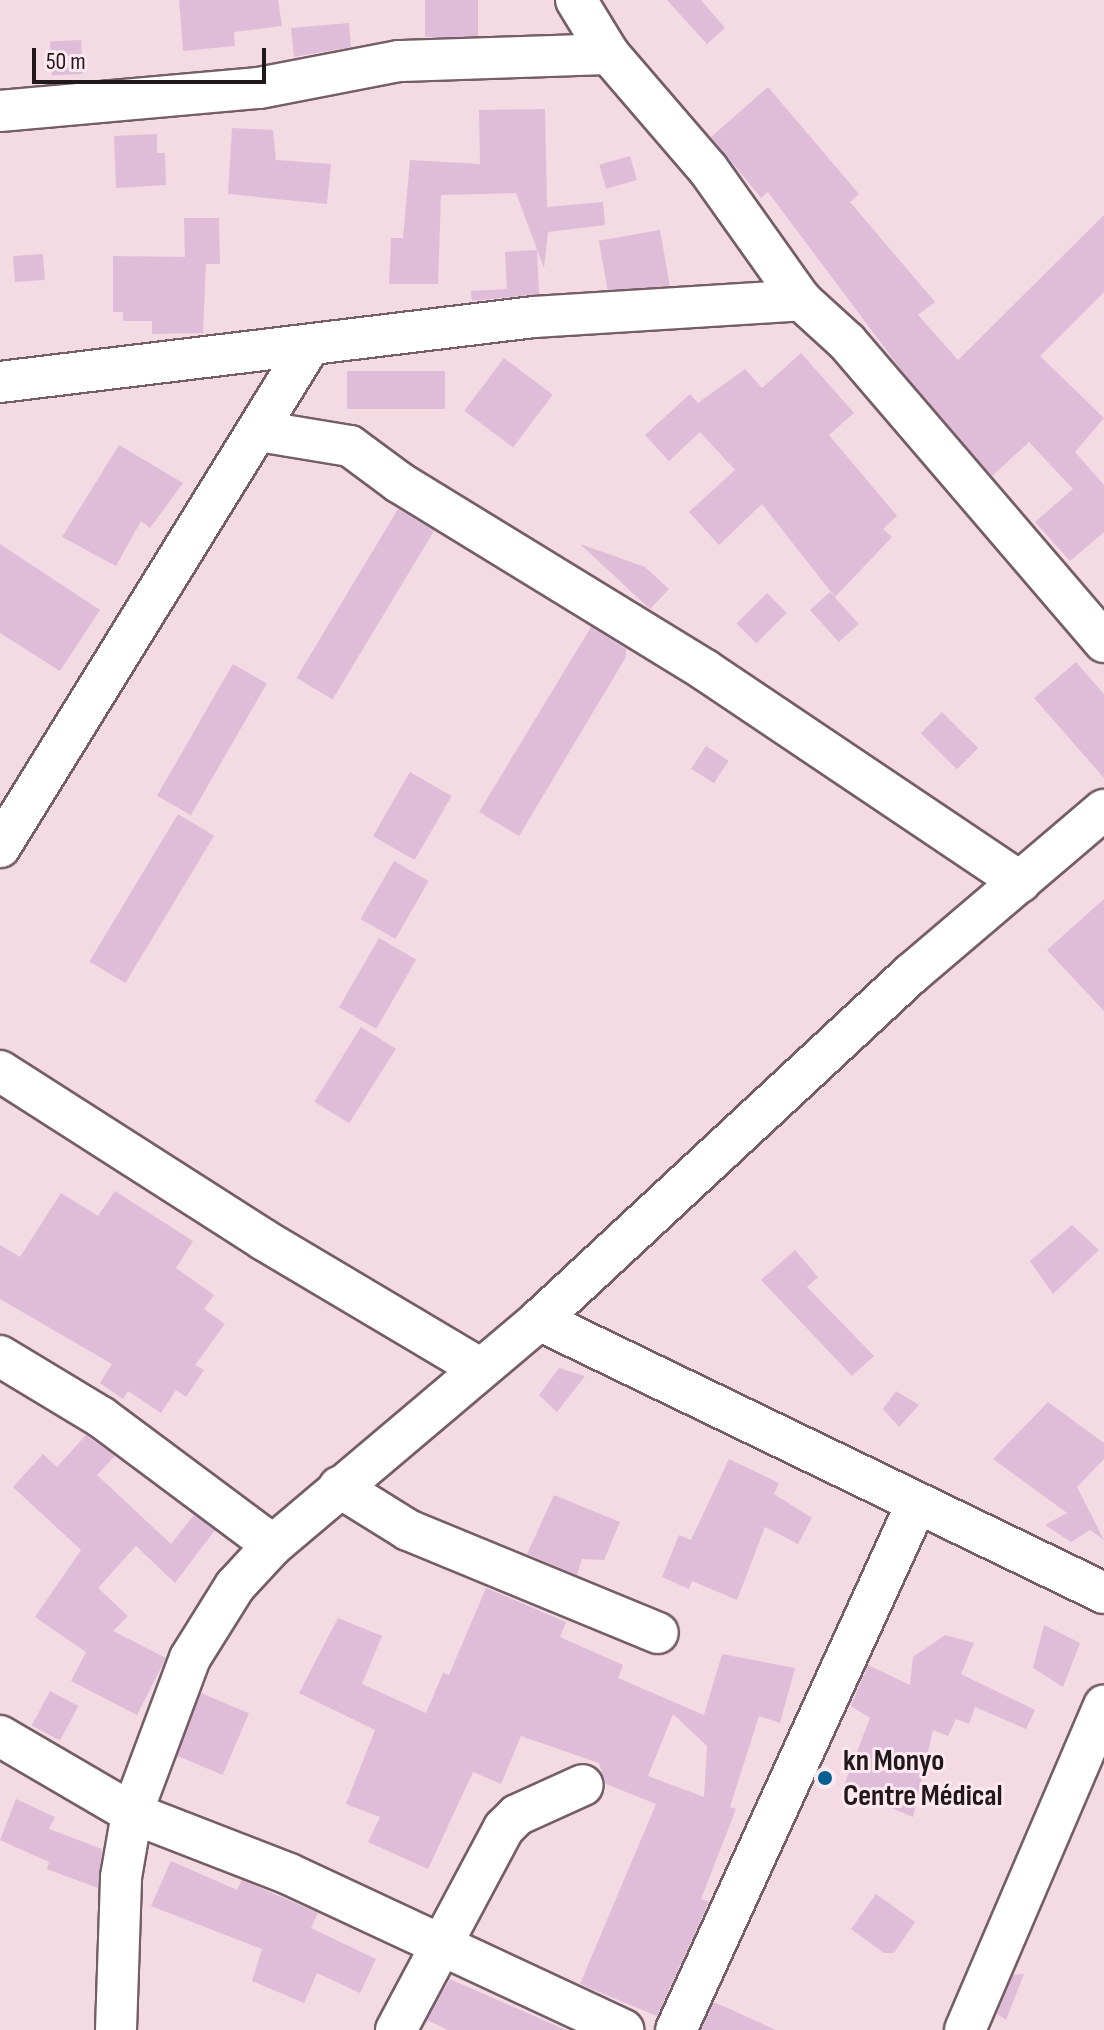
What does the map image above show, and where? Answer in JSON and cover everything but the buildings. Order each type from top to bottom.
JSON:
[{"type":"street","points":[[576,0],[609,54],[708,169],[801,300],[847,342],[1104,642]]},
{"type":"street","points":[[0,111],[259,88],[399,61],[609,54]]},
{"type":"street","points":[[0,382],[308,348],[534,317],[801,300]]},
{"type":"street","points":[[0,847],[308,348]]},
{"type":"street","points":[[259,431],[350,446],[400,483],[705,670],[1020,882]]},
{"type":"street","points":[[116,2030],[121,1877],[132,1813],[206,1626],[273,1545],[478,1367],[539,1320],[911,974],[1104,810]]},
{"type":"street","points":[[0,1071],[264,1240],[478,1367]]},
{"type":"street","points":[[539,1320],[1104,1593]]},
{"type":"street","points":[[0,1356],[101,1417],[273,1545]]},
{"type":"street","points":[[339,1487],[408,1530],[658,1633]]},
{"type":"street","points":[[676,2030],[917,1503]]},
{"type":"street","points":[[965,2030],[1104,1706]]},
{"type":"street","points":[[0,1736],[132,1813],[289,1874],[623,2030]]},
{"type":"street","points":[[396,2030],[504,1828],[531,1807],[583,1785]]},
{"type":"place","name":"kn Monyo Centre Médical","points":[[825,1778]]}]
